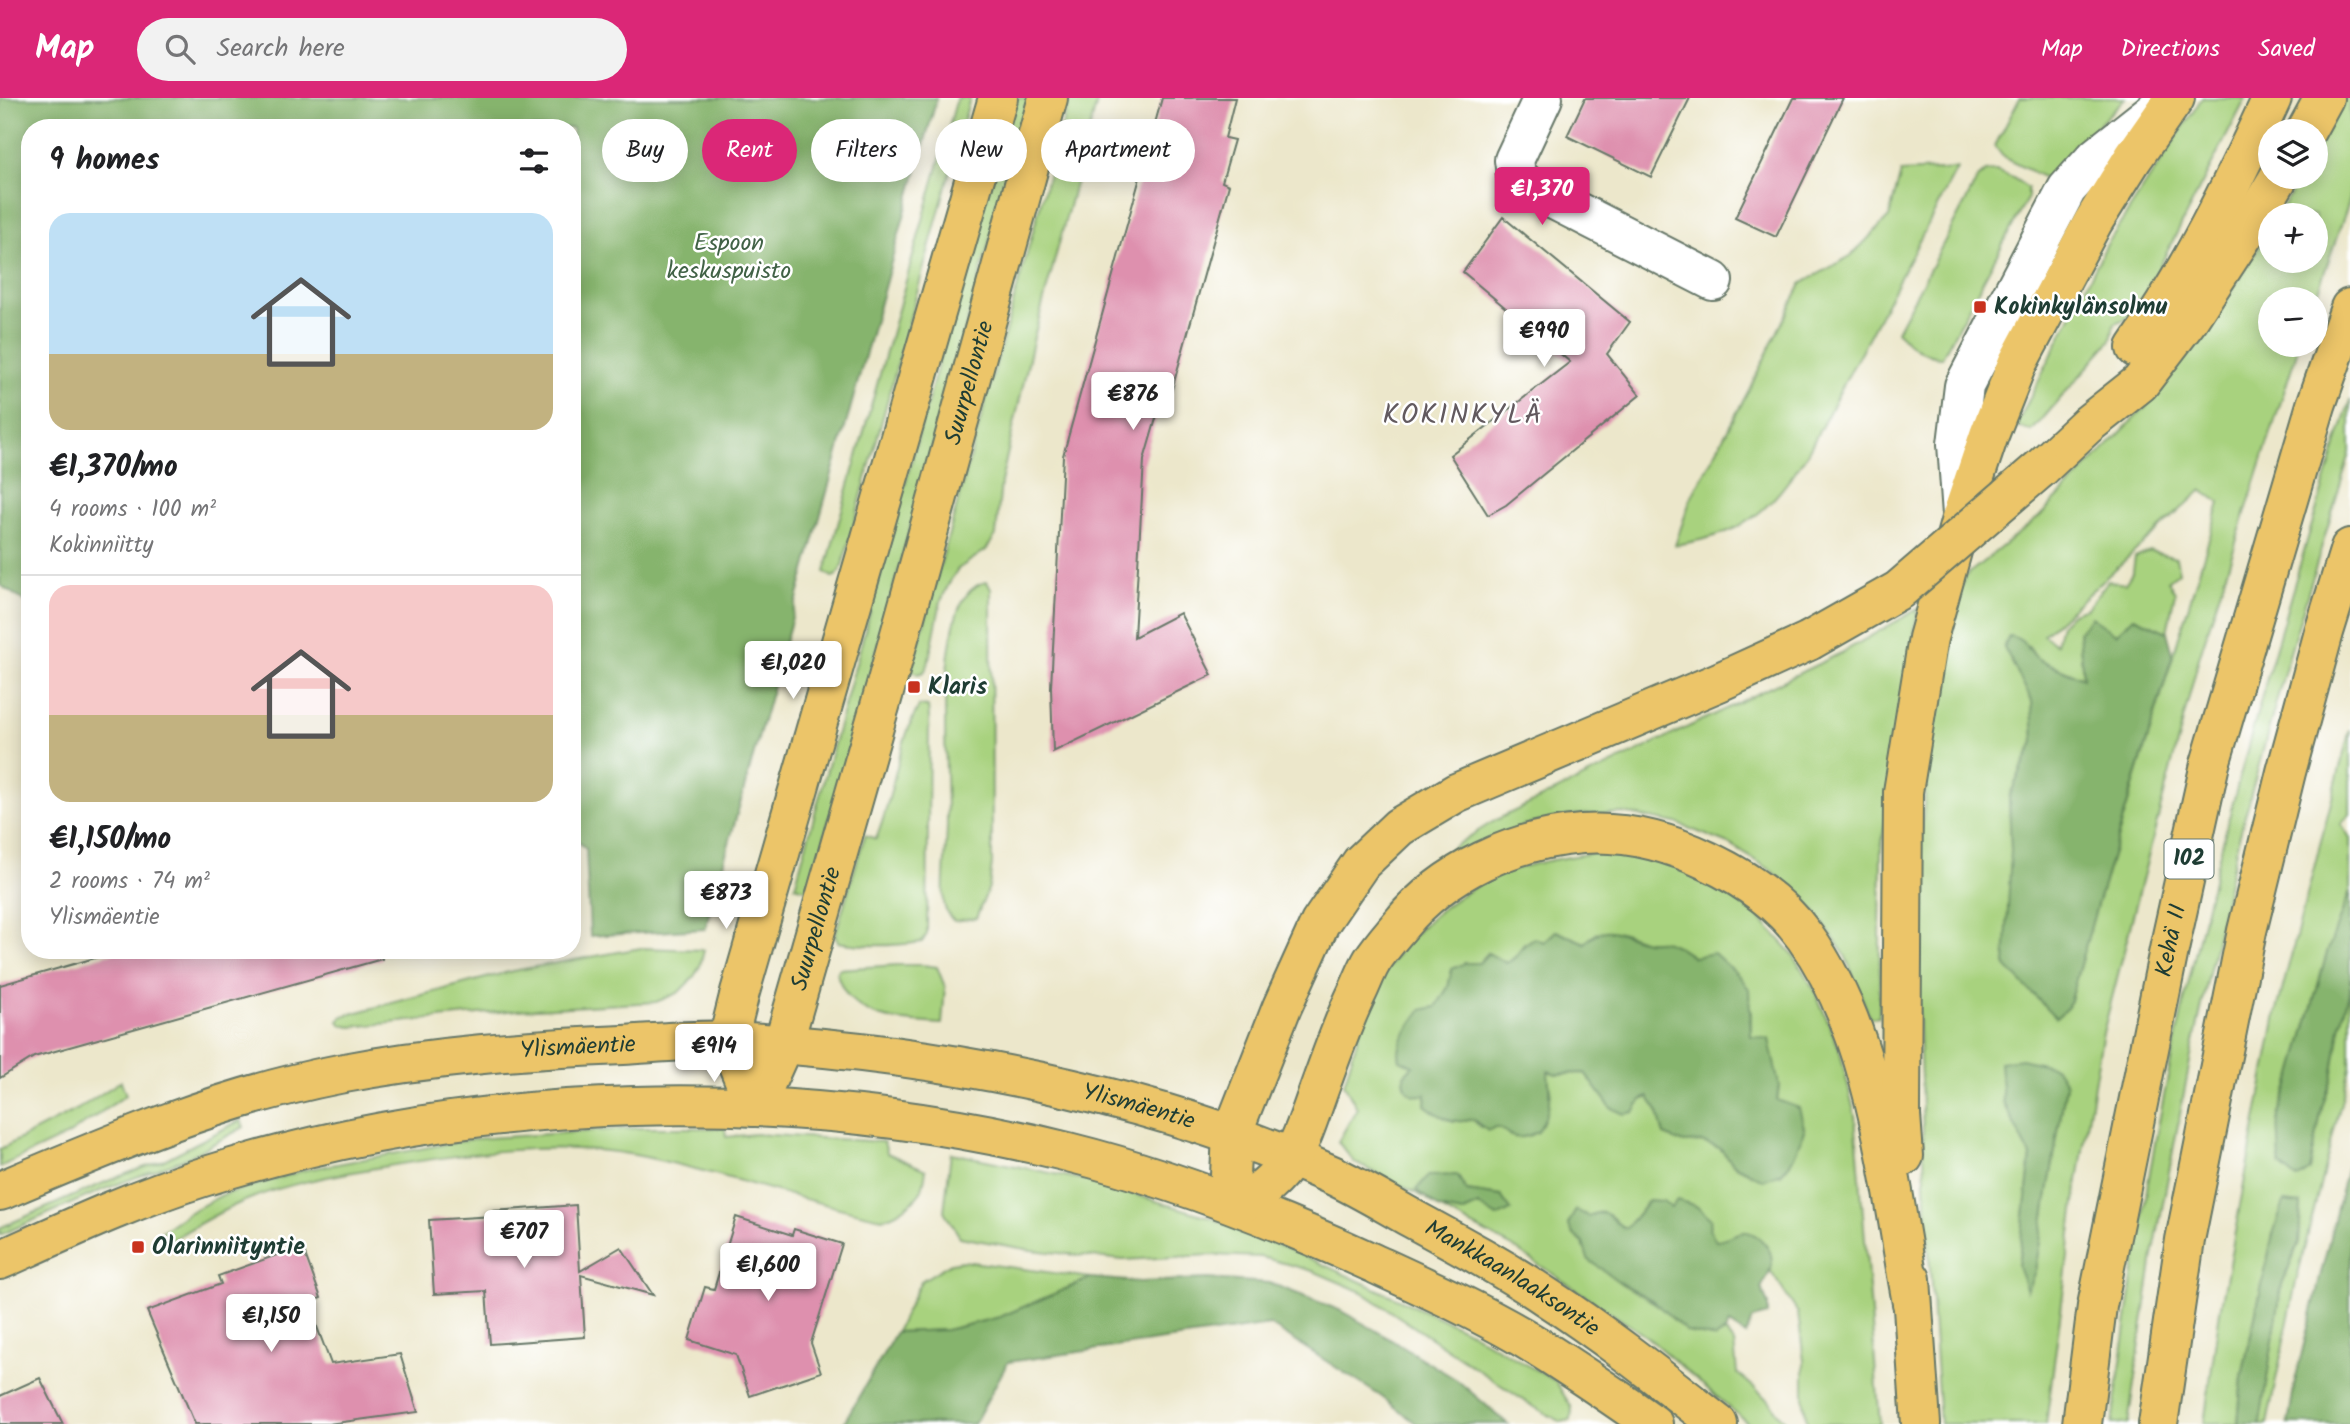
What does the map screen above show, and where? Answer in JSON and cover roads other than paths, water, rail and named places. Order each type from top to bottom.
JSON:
[{"type":"main road","name":"Suurpellontie","points":[[728,1040],[743,979],[998,98]]},
{"type":"main road","name":"Suurpellontie","points":[[755,1107],[783,1045],[886,685],[1048,98]]},
{"type":"main road","points":[[1921,1424],[1901,1115],[1903,792],[1928,638],[1962,515],[2017,364],[2093,222],[2173,98]]},
{"type":"main road","points":[[2087,425],[2122,368],[2166,305],[2223,205],[2272,98]]},
{"type":"main road","points":[[2312,119],[2325,98]]},
{"type":"main road","points":[[1239,1206],[1230,1175],[1232,1133],[1282,1007],[1320,923],[1361,863],[1399,827],[1457,793],[1809,641],[1899,590],[2087,425],[2140,383],[2181,330],[2272,189]]},
{"type":"main road","name":"Kehä II","points":[[2082,1424],[2096,1306],[2210,764],[2316,405],[2350,307]]},
{"type":"main road","points":[[2158,1424],[2185,1241],[2247,931],[2286,772],[2350,548]]},
{"type":"main road","points":[[1239,1206],[1265,1189],[1292,1157],[1342,1026],[1371,962],[1403,920],[1436,890],[1507,849],[1554,836],[1598,833],[1642,837],[1688,851],[1728,870],[1769,898],[1804,935],[1830,979],[1856,1034],[1880,1125],[1912,1303]]},
{"type":"main road","name":"Ylismäentie","points":[[0,1191],[142,1130],[214,1107],[335,1075],[421,1060],[551,1048],[728,1040],[888,1056],[974,1069],[1081,1091],[1232,1133],[1292,1157]]},
{"type":"main road","points":[[728,1040],[755,1107]]},
{"type":"main road","points":[[0,1260],[105,1213],[202,1177],[328,1144],[417,1126],[518,1112],[621,1107],[755,1107],[876,1118],[965,1131],[1068,1152],[1183,1186],[1239,1206]]},
{"type":"main road","name":"Mankkaanlaaksontie","points":[[1292,1157],[1362,1191],[1548,1297],[1629,1354],[1718,1424]]},
{"type":"main road","name":"Mankkaanlaaksontie","points":[[1239,1206],[1323,1240],[1439,1293],[1520,1336],[1653,1424]]},
{"type":"street","points":[[1543,98],[1514,160],[1516,174],[1527,186],[1713,281]]},
{"type":"place","name":"Kokinkylänsolmu","points":[[1980,307]]},
{"type":"place","name":"Klaris","points":[[914,687]]},
{"type":"place","name":"Olarinniityntie","points":[[138,1247]]},
{"type":"district","name":"KOKINKYLÄ","points":[[1463,415]]},
{"type":"park label","name":"Espoon keskuspuisto","points":[[729,257]]}]
